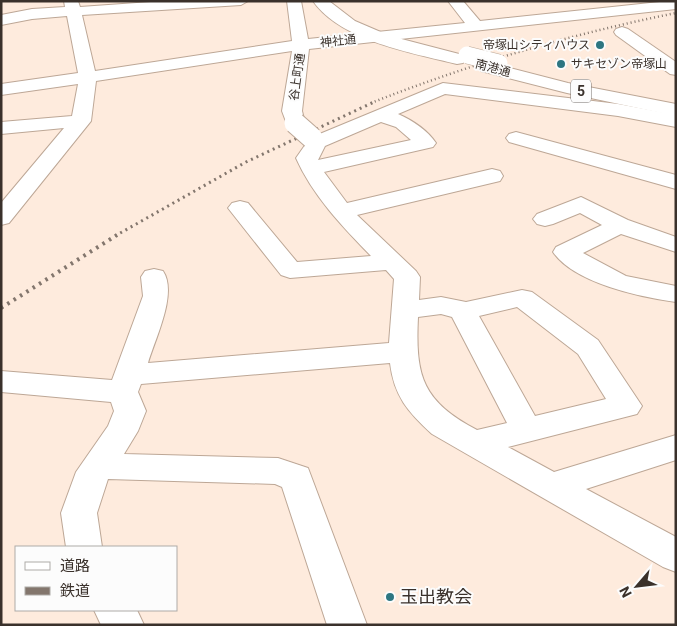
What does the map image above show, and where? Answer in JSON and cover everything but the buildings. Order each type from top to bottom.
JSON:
[{"type":"street","points":[[1,20],[73,6],[240,1]]},
{"type":"street","name":"谷上町通","points":[[294,1],[301,45],[292,111],[295,123],[314,140]]},
{"type":"street","name":"南港通","points":[[320,1],[345,21],[387,36],[493,65],[676,101]]},
{"type":"street","name":"南港通","points":[[333,1],[347,14],[387,36]]},
{"type":"street","points":[[455,1],[477,27]]},
{"type":"street","points":[[578,1],[595,15]]},
{"type":"street","name":"神社通","points":[[1,90],[301,45],[676,5]]},
{"type":"street","points":[[1,218],[81,121],[88,77],[73,6]]},
{"type":"street","points":[[622,32],[676,70]]},
{"type":"street","name":"南港通","points":[[493,65],[567,88],[676,110]]},
{"type":"street","points":[[676,121],[618,110],[443,88],[314,140],[307,158],[311,168],[343,211],[407,276],[403,352],[407,377],[419,403],[444,426],[676,556]]},
{"type":"street","points":[[311,168],[426,142],[403,123],[381,114]]},
{"type":"street","points":[[1,128],[81,121]]},
{"type":"street","points":[[516,138],[676,182]]},
{"type":"street","points":[[343,211],[492,176]]},
{"type":"street","points":[[545,219],[581,204],[620,225],[676,245]]},
{"type":"street","points":[[240,208],[290,270],[393,262]]},
{"type":"street","points":[[620,225],[565,252],[614,282],[651,291],[676,294]]},
{"type":"street","points":[[84,546],[79,513],[93,472],[122,431],[130,411],[125,383],[156,296],[154,277]]},
{"type":"street","points":[[463,311],[522,298],[588,347],[626,406],[474,443]]},
{"type":"street","points":[[404,312],[430,306],[454,305],[463,311],[527,430]]},
{"type":"street","points":[[1,381],[125,383],[403,352]]},
{"type":"street","points":[[552,486],[676,447]]},
{"type":"street","points":[[98,466],[278,471],[296,478],[347,625]]},
{"type":"street","points":[[115,611],[124,625]]},
{"type":"railway","points":[[371,103],[446,75],[521,51],[598,30],[676,13]]},
{"type":"railway","points":[[115,236],[246,162],[374,102]]},
{"type":"railway","points":[[1,308],[117,235]]},
{"type":"place","name":"帝塚山シティハウス","points":[[600,45]]},
{"type":"place","name":"サキセゾン帝塚山","points":[[561,64]]},
{"type":"place","name":"玉出教会","points":[[390,597]]}]
